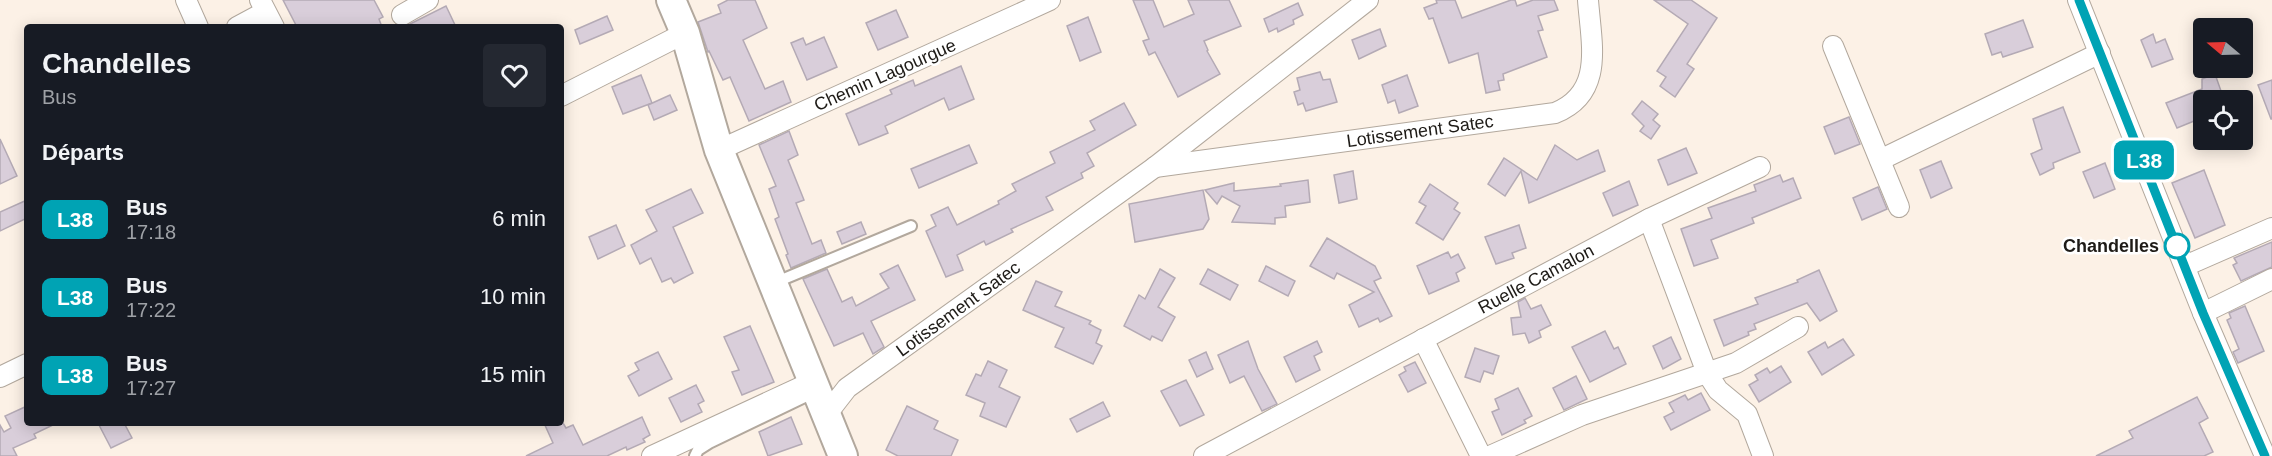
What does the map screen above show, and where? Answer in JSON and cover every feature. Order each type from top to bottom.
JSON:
[{"type":"street","points":[[186,0],[197,24]]},
{"type":"street","points":[[402,15],[429,0]]},
{"type":"street","points":[[671,0],[685,33],[719,150],[843,456]]},
{"type":"street","name":"Chemin Lagourgue","points":[[719,150],[1050,0]]},
{"type":"street","name":"Lotissement Satec","points":[[819,396],[847,388],[1155,167],[1368,0]]},
{"type":"street","name":"Lotissement Satec","points":[[1155,167],[1555,113],[1568,108],[1582,95],[1593,64],[1588,0]]},
{"type":"street","points":[[2079,0],[2203,313],[2263,425],[2265,456]]},
{"type":"street","points":[[243,24],[266,13]]},
{"type":"street","points":[[564,94],[685,33]]},
{"type":"street","points":[[1833,46],[1899,207]]},
{"type":"street","points":[[1880,160],[2100,53]]},
{"type":"street","name":"Ruelle Camalon","points":[[1204,456],[1649,219],[1760,166]]},
{"type":"street","points":[[1649,219],[1707,373],[1718,390],[1747,414],[1762,456]]},
{"type":"street","points":[[2185,267],[2272,228]]},
{"type":"street","points":[[2203,313],[2272,279]]},
{"type":"street","points":[[1490,456],[1582,415],[1736,363],[1798,327]]},
{"type":"street","points":[[1423,339],[1480,456]]},
{"type":"street","points":[[0,377],[24,365]]},
{"type":"street","points":[[652,456],[819,396]]},
{"type":"lane","points":[[774,284],[911,226]]},
{"type":"lane","points":[[695,456],[698,450],[709,443],[819,396]]},
{"type":"building","points":[[283,0],[374,0],[383,17],[379,19],[381,24],[295,24]]},
{"type":"building","points":[[728,0],[755,0],[767,28],[743,40],[765,89],[783,81],[791,102],[749,121],[730,77],[723,80],[708,52],[698,22],[721,13],[718,5]]},
{"type":"building","points":[[1133,0],[1153,0],[1164,27],[1194,14],[1188,0],[1229,0],[1241,26],[1204,41],[1220,74],[1178,97],[1155,52],[1149,55],[1143,41],[1149,39]]},
{"type":"building","points":[[1436,0],[1455,0],[1462,18],[1511,0],[1515,0],[1517,6],[1533,0],[1554,0],[1558,10],[1538,16],[1543,30],[1538,31],[1547,57],[1503,74],[1504,80],[1498,81],[1500,90],[1486,93],[1478,53],[1449,63],[1433,18],[1429,19],[1424,8],[1437,3]]},
{"type":"building","points":[[1654,0],[1691,0],[1717,18],[1687,64],[1694,69],[1675,97],[1660,86],[1666,77],[1657,71],[1688,24]]},
{"type":"building","points":[[1298,3],[1303,15],[1293,20],[1294,24],[1278,32],[1277,28],[1269,32],[1264,19]]},
{"type":"building","points":[[446,6],[455,24],[410,24]]},
{"type":"building","points":[[896,10],[908,37],[878,50],[866,23]]},
{"type":"building","points":[[607,16],[613,30],[580,44],[575,30]]},
{"type":"building","points":[[1088,17],[1101,52],[1080,61],[1067,26]]},
{"type":"building","points":[[2023,20],[2033,47],[2003,57],[2001,52],[1992,55],[1985,34]]},
{"type":"building","points":[[1380,29],[1386,46],[1359,59],[1352,40]]},
{"type":"building","points":[[2153,34],[2156,43],[2165,39],[2173,59],[2152,67],[2141,40]]},
{"type":"building","points":[[824,37],[837,67],[807,80],[791,43],[803,38],[806,45]]},
{"type":"building","points":[[961,66],[974,99],[949,110],[944,98],[885,126],[888,133],[859,145],[846,114],[892,94],[890,90],[913,80],[915,86]]},
{"type":"building","points":[[1320,72],[1323,80],[1330,79],[1337,102],[1306,111],[1303,103],[1298,105],[1294,92],[1300,90],[1297,78]]},
{"type":"building","points":[[641,75],[652,103],[623,114],[612,87]]},
{"type":"building","points":[[1407,75],[1418,106],[1399,113],[1395,100],[1388,103],[1382,85]]},
{"type":"building","points":[[2216,78],[2221,90],[2199,90],[2202,89],[2202,79]]},
{"type":"building","points":[[2272,80],[2272,119],[2271,119],[2258,85]]},
{"type":"building","points":[[2193,92],[2193,121],[2177,128],[2166,103]]},
{"type":"building","points":[[670,95],[677,110],[654,120],[648,105]]},
{"type":"building","points":[[1642,101],[1658,114],[1653,120],[1660,126],[1651,139],[1640,131],[1644,126],[1632,114]]},
{"type":"building","points":[[1124,103],[1136,125],[1087,153],[1094,166],[1081,173],[1083,178],[1046,197],[1053,210],[1011,229],[1013,232],[986,245],[984,241],[957,255],[963,270],[946,277],[926,231],[936,226],[931,215],[948,207],[957,225],[999,204],[998,201],[1016,191],[1012,184],[1055,163],[1050,152],[1095,130],[1090,121]]},
{"type":"building","points":[[2063,107],[2080,152],[2053,163],[2054,168],[2040,175],[2031,154],[2042,149],[2033,119]]},
{"type":"building","points":[[1849,117],[1860,144],[1835,154],[1824,127]]},
{"type":"building","points":[[789,131],[798,155],[788,160],[804,200],[796,203],[812,244],[821,240],[826,253],[791,268],[775,219],[779,217],[769,189],[776,186],[759,145]]},
{"type":"building","points":[[0,139],[17,176],[0,184]]},
{"type":"building","points":[[969,145],[977,163],[919,188],[911,169]]},
{"type":"building","points":[[1555,145],[1577,160],[1598,150],[1605,171],[1529,203],[1521,171],[1505,196],[1488,184],[1504,158],[1537,180]]},
{"type":"building","points":[[1686,148],[1697,173],[1668,185],[1658,160]]},
{"type":"building","points":[[1941,161],[1952,188],[1931,198],[1920,170]]},
{"type":"building","points":[[2105,163],[2115,189],[2094,198],[2083,172]]},
{"type":"building","points":[[2204,170],[2225,225],[2195,238],[2172,183]]},
{"type":"building","points":[[1353,171],[1357,199],[1339,203],[1334,175]]},
{"type":"building","points":[[1780,175],[1783,182],[1793,178],[1801,198],[1752,218],[1754,223],[1711,240],[1718,258],[1694,266],[1681,229],[1712,218],[1708,208],[1756,191],[1754,185]]},
{"type":"building","points":[[1308,180],[1310,202],[1285,206],[1286,217],[1275,218],[1275,224],[1232,222],[1240,206],[1222,196],[1217,204],[1205,190],[1234,183],[1234,191],[1281,186],[1280,184]]},
{"type":"building","points":[[1629,181],[1638,205],[1613,216],[1603,193]]},
{"type":"building","points":[[1430,184],[1458,203],[1454,209],[1460,213],[1443,240],[1416,223],[1426,206],[1419,202]]},
{"type":"building","points":[[1878,187],[1887,209],[1862,220],[1853,198]]},
{"type":"building","points":[[691,189],[703,213],[673,227],[693,273],[674,283],[671,278],[662,282],[651,258],[640,264],[631,245],[657,231],[646,210]]},
{"type":"building","points":[[1203,190],[1209,219],[1203,229],[1135,242],[1129,204]]},
{"type":"building","points":[[24,201],[24,219],[0,231],[0,212]]},
{"type":"building","points":[[861,222],[866,234],[842,244],[837,232]]},
{"type":"building","points":[[616,225],[625,246],[598,259],[589,237]]},
{"type":"building","points":[[1519,225],[1526,248],[1512,253],[1514,258],[1496,264],[1485,237]]},
{"type":"building","points":[[1327,238],[1375,266],[1381,278],[1374,281],[1392,316],[1380,322],[1378,318],[1359,327],[1349,305],[1374,292],[1337,273],[1334,279],[1310,266]]},
{"type":"building","points":[[2272,242],[2272,267],[2241,281],[2233,265],[2237,263],[2234,258]]},
{"type":"building","points":[[1448,252],[1451,258],[1458,254],[1465,268],[1456,273],[1459,281],[1429,294],[1417,266]]},
{"type":"building","points":[[898,265],[915,300],[871,321],[884,347],[873,354],[863,333],[834,346],[803,279],[827,269],[842,302],[852,297],[856,306],[889,288],[880,274]]},
{"type":"building","points":[[1266,266],[1295,281],[1288,296],[1259,281]]},
{"type":"building","points":[[1160,269],[1175,278],[1158,307],[1175,317],[1162,341],[1152,336],[1150,340],[1124,326],[1139,295],[1145,299]]},
{"type":"building","points":[[1208,269],[1238,285],[1230,300],[1200,284]]},
{"type":"building","points":[[1819,270],[1837,311],[1820,321],[1807,303],[1754,324],[1756,329],[1748,332],[1749,335],[1724,346],[1714,320],[1758,304],[1755,298],[1798,282],[1797,280]]},
{"type":"building","points":[[1036,281],[1062,292],[1055,306],[1091,321],[1089,324],[1101,330],[1096,343],[1102,346],[1093,364],[1055,347],[1064,328],[1023,310]]},
{"type":"building","points":[[1525,298],[1531,309],[1541,305],[1551,325],[1539,331],[1541,337],[1529,343],[1525,333],[1513,335],[1511,318],[1521,317],[1518,302]]},
{"type":"building","points":[[2245,306],[2264,351],[2238,363],[2233,352],[2239,349],[2227,320],[2231,318],[2229,313]]},
{"type":"building","points":[[750,326],[774,382],[742,395],[732,372],[739,370],[724,337]]},
{"type":"building","points":[[1605,331],[1614,349],[1618,347],[1626,364],[1590,382],[1572,347]]},
{"type":"building","points":[[1671,337],[1681,359],[1663,369],[1653,346]]},
{"type":"building","points":[[1843,339],[1854,355],[1822,375],[1808,352],[1825,342],[1828,348]]},
{"type":"building","points":[[1248,341],[1258,369],[1277,404],[1262,411],[1244,376],[1230,383],[1218,355]]},
{"type":"building","points":[[1317,341],[1322,352],[1314,356],[1320,370],[1296,382],[1284,357]]},
{"type":"building","points":[[1475,348],[1499,356],[1493,374],[1484,371],[1480,382],[1465,377]]},
{"type":"building","points":[[658,352],[672,379],[639,396],[628,376],[639,370],[635,363]]},
{"type":"building","points":[[1206,352],[1213,369],[1197,377],[1189,360]]},
{"type":"building","points":[[988,361],[1007,370],[999,387],[1020,397],[1006,427],[980,416],[985,403],[966,395],[976,374],[981,376]]},
{"type":"building","points":[[1415,362],[1426,383],[1408,392],[1399,375],[1406,371],[1404,367]]},
{"type":"building","points":[[1781,366],[1791,382],[1759,402],[1749,385],[1758,380],[1755,375],[1767,368],[1770,373]]},
{"type":"building","points":[[1576,376],[1587,399],[1564,410],[1553,388]]},
{"type":"building","points":[[1186,380],[1204,415],[1180,426],[1161,391]]},
{"type":"building","points":[[696,385],[704,401],[698,404],[702,412],[681,422],[669,398]]},
{"type":"building","points":[[1518,388],[1532,416],[1524,420],[1526,423],[1502,435],[1492,412],[1499,409],[1495,399]]},
{"type":"building","points":[[1701,393],[1710,410],[1671,430],[1664,417],[1674,412],[1669,403],[1685,395],[1688,400]]},
{"type":"building","points":[[2197,397],[2208,418],[2199,423],[2213,452],[2204,456],[2096,456],[2133,438],[2129,431]]},
{"type":"building","points":[[1103,402],[1110,416],[1077,432],[1070,419]]},
{"type":"building","points":[[907,406],[938,421],[934,429],[958,440],[951,456],[898,456],[886,450]]},
{"type":"building","points":[[24,407],[24,426],[51,426],[34,434],[36,438],[13,448],[17,456],[0,456],[0,425],[4,432],[11,428],[5,416]]},
{"type":"building","points":[[642,417],[650,435],[643,439],[645,442],[627,450],[626,447],[607,456],[526,456],[553,443],[545,426],[564,425],[566,428],[573,425],[583,445]]},
{"type":"building","points":[[791,417],[802,444],[768,456],[759,432]]},
{"type":"building","points":[[100,426],[126,426],[132,438],[111,448]]},
{"type":"bus line","name":"L38","points":[[2079,0],[2203,313],[2265,456]]},
{"type":"place","name":"Chandelles","points":[[2177,246]]}]
